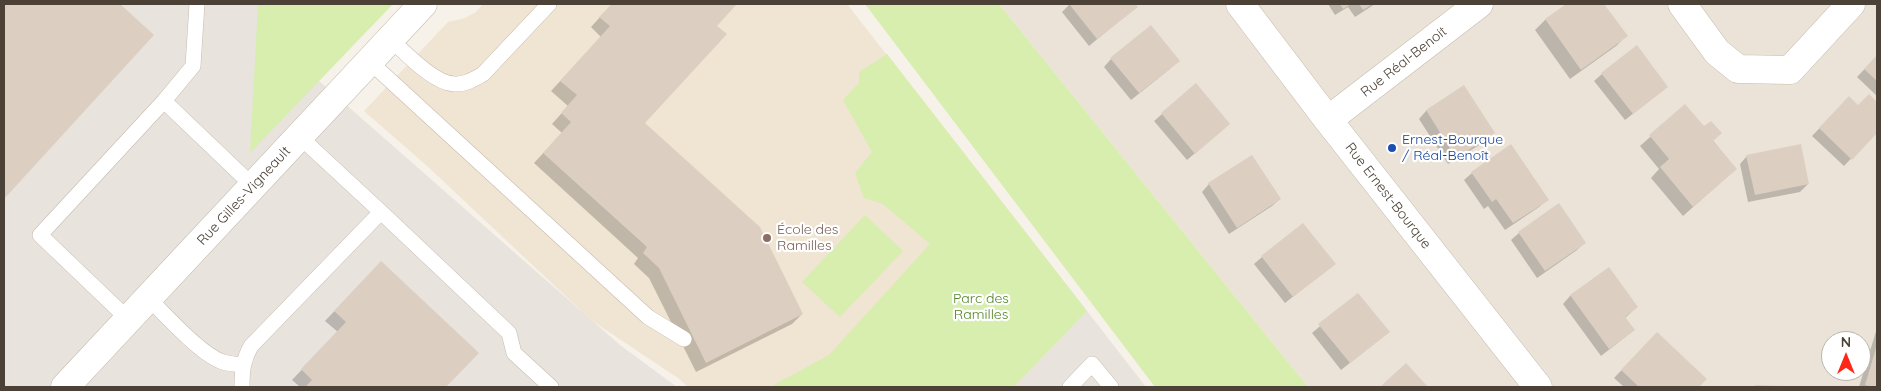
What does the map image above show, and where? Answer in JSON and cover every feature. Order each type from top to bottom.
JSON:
[{"type":"street","name":"Rue Gilles-Vigneault","points":[[65,387],[422,4]]},
{"type":"street","name":"Rue Ernest-Bourque","points":[[1240,4],[1328,120],[1538,387]]},
{"type":"street","name":"Rue Réal-Benoit","points":[[1328,120],[1479,4]]},
{"type":"street","points":[[1682,4],[1717,52],[1738,69],[1790,70],[1851,4]]},
{"type":"lane","points":[[129,320],[40,235],[164,101],[193,66],[197,4]]},
{"type":"lane","points":[[390,39],[431,74],[441,80],[453,84],[471,82],[483,74],[549,4]]},
{"type":"lane","points":[[369,61],[648,317],[684,339]]},
{"type":"lane","points":[[164,101],[253,186]]},
{"type":"lane","points":[[300,137],[509,334],[514,353],[551,387]]},
{"type":"lane","points":[[242,387],[243,365],[251,346],[381,212]]},
{"type":"lane","points":[[149,299],[208,354],[224,362],[243,365]]},
{"type":"lane","points":[[1070,387],[1092,364],[1111,387]]},
{"type":"shaded area","points":[[4,4],[283,4],[311,74],[620,345],[677,387],[4,387]]},
{"type":"shaded area","name":"École des Ramilles","points":[[483,4],[847,4],[1087,311],[1014,387],[688,387],[678,378],[591,320],[426,165],[364,111],[448,22],[465,18],[476,12]]},
{"type":"shaded area","points":[[999,4],[1877,4],[1877,387],[1308,387]]},
{"type":"shaded area","points":[[1087,311],[1146,387],[1014,387]]},
{"type":"green space","points":[[258,4],[393,4],[250,153]]},
{"type":"green space","points":[[865,4],[999,4],[1308,387],[1155,387]]},
{"type":"green space","name":"Parc des Ramilles","points":[[887,54],[1087,311],[1014,387],[770,387],[829,355],[930,244],[883,204],[864,198],[855,173],[872,152],[843,100],[859,83],[859,72]]},
{"type":"green space","points":[[865,215],[903,251],[840,317],[802,282]]},
{"type":"building","points":[[6,4],[120,4],[154,35],[4,199],[4,6]]},
{"type":"building","points":[[612,4],[736,5],[717,26],[727,34],[645,123],[760,227],[803,314],[706,363],[659,268],[643,253],[647,247],[543,153],[571,122],[561,113],[577,95],[560,81],[610,26],[599,17]]},
{"type":"building","points":[[1069,4],[1135,4],[1138,7],[1097,39]]},
{"type":"building","points":[[1340,4],[1351,4],[1343,9]]},
{"type":"building","points":[[1359,4],[1373,4],[1363,10]]},
{"type":"building","points":[[1566,4],[1604,4],[1628,36],[1581,70],[1545,19]]},
{"type":"building","points":[[1151,25],[1180,61],[1139,93],[1110,58]]},
{"type":"building","points":[[1637,45],[1668,87],[1633,114],[1601,73]]},
{"type":"building","points":[[1877,55],[1877,81],[1864,69]]},
{"type":"building","points":[[1196,83],[1230,124],[1195,154],[1161,113]]},
{"type":"building","points":[[1464,85],[1495,133],[1456,158],[1426,110]]},
{"type":"building","points":[[1869,94],[1877,102],[1877,133],[1852,160],[1819,128],[1849,96],[1858,105]]},
{"type":"building","points":[[1685,104],[1704,126],[1711,121],[1722,133],[1713,141],[1737,169],[1693,207],[1660,167],[1669,159],[1649,135]]},
{"type":"building","points":[[1511,144],[1549,200],[1513,223],[1496,199],[1492,202],[1471,172]]},
{"type":"building","points":[[1801,144],[1809,184],[1755,195],[1746,155]]},
{"type":"building","points":[[1252,155],[1281,199],[1237,228],[1208,183]]},
{"type":"building","points":[[1559,203],[1586,243],[1545,271],[1518,232]]},
{"type":"building","points":[[1303,223],[1336,264],[1293,297],[1261,256]]},
{"type":"building","points":[[381,261],[479,353],[446,387],[305,387],[312,380],[301,369],[346,322],[334,311]]},
{"type":"building","points":[[1609,267],[1638,307],[1625,317],[1635,330],[1609,349],[1570,295]]},
{"type":"building","points":[[1358,293],[1390,332],[1350,363],[1318,324]]},
{"type":"building","points":[[1657,332],[1707,379],[1699,387],[1639,387],[1621,370]]},
{"type":"building","points":[[1877,345],[1877,387],[1865,385],[1866,381],[1871,381],[1871,365]]},
{"type":"building","points":[[1406,363],[1428,387],[1380,387]]},
{"type":"building","points":[[1755,385],[1785,386],[1785,387],[1755,387]]},
{"type":"place","name":"Ernest-Bourque / Réal-Benoît","points":[[1392,148]]},
{"type":"place","name":"École des Ramilles","points":[[767,238]]}]
